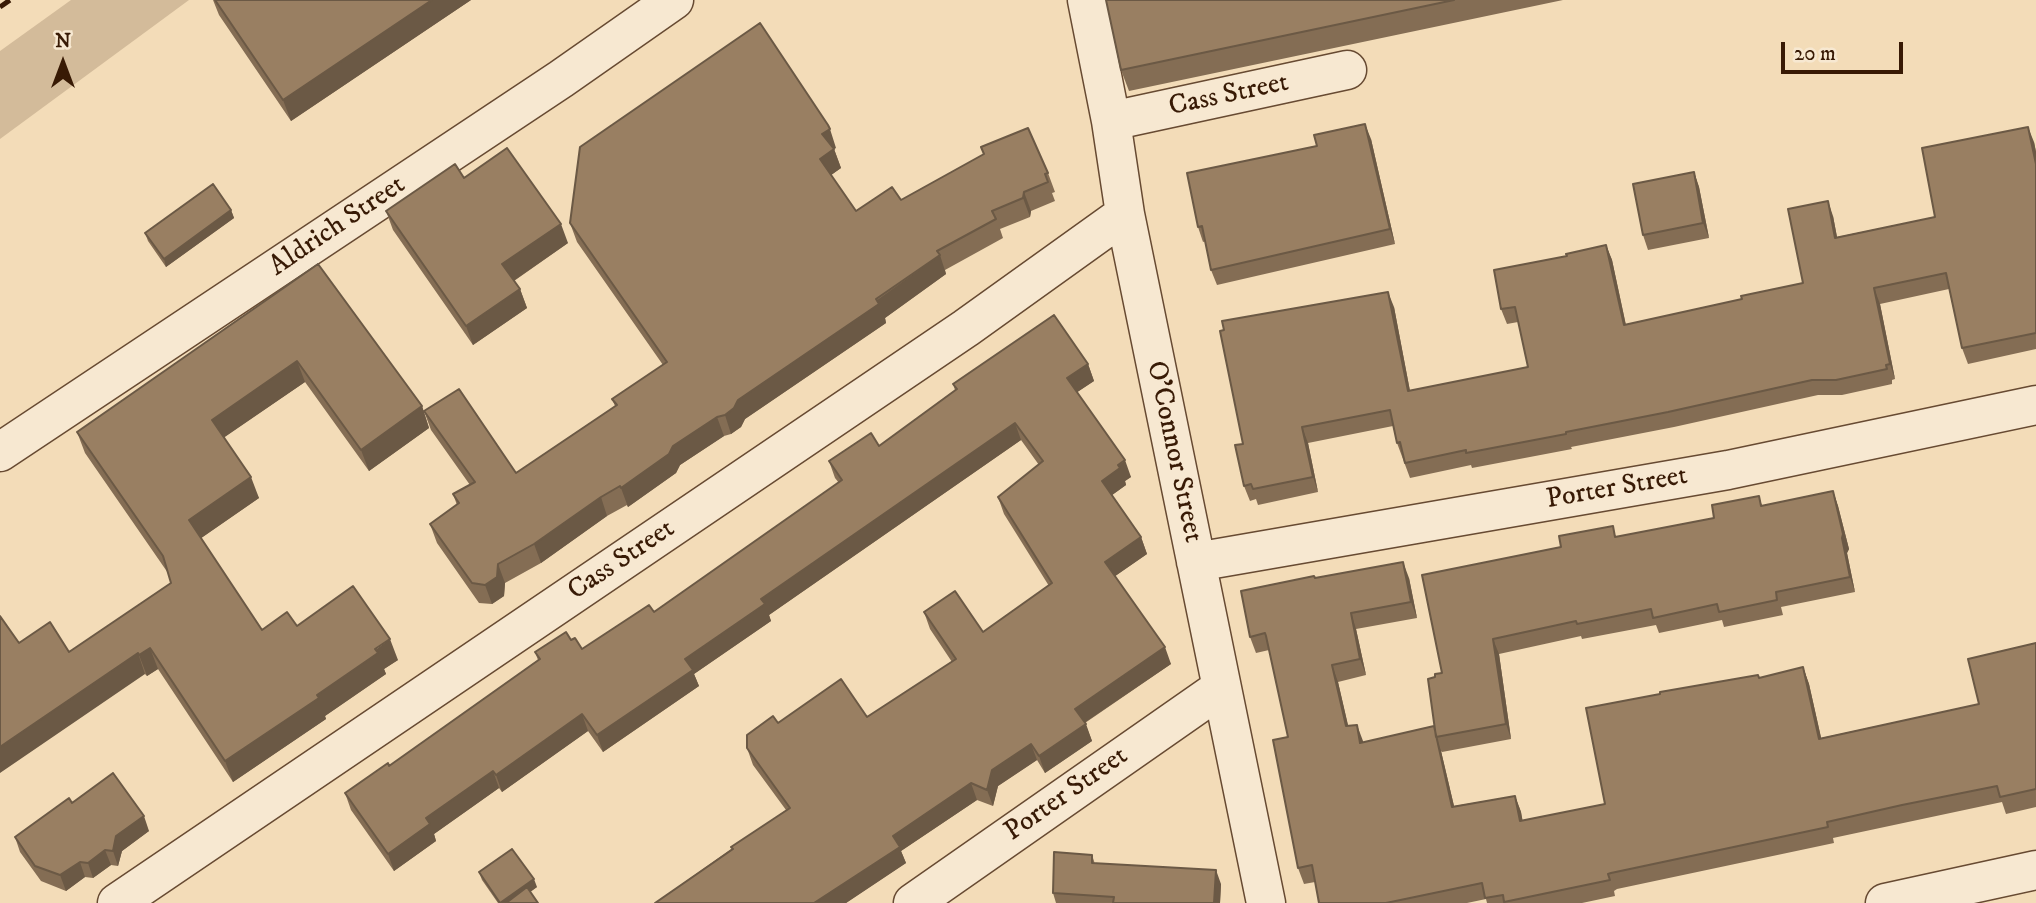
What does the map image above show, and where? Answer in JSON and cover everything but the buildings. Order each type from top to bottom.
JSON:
[{"type":"street","name":"Aldrich Street","points":[[0,452],[550,87],[674,0]]},
{"type":"street","name":"O'Connor Street","points":[[1087,0],[1111,121],[1125,214],[1266,903]]},
{"type":"street","name":"Cass Street","points":[[1111,121],[1347,70]]},
{"type":"street","name":"Cass Street","points":[[117,903],[966,328],[1125,214]]},
{"type":"street","name":"Porter Street","points":[[1196,562],[1728,470],[2036,405]]},
{"type":"street","name":"Porter Street","points":[[913,903],[1221,688]]},
{"type":"street","points":[[1885,903],[2036,870]]},
{"type":"shaded area","points":[[71,0],[189,0],[0,139],[0,51]]},
{"type":"railway","points":[[0,7],[10,0]]}]
